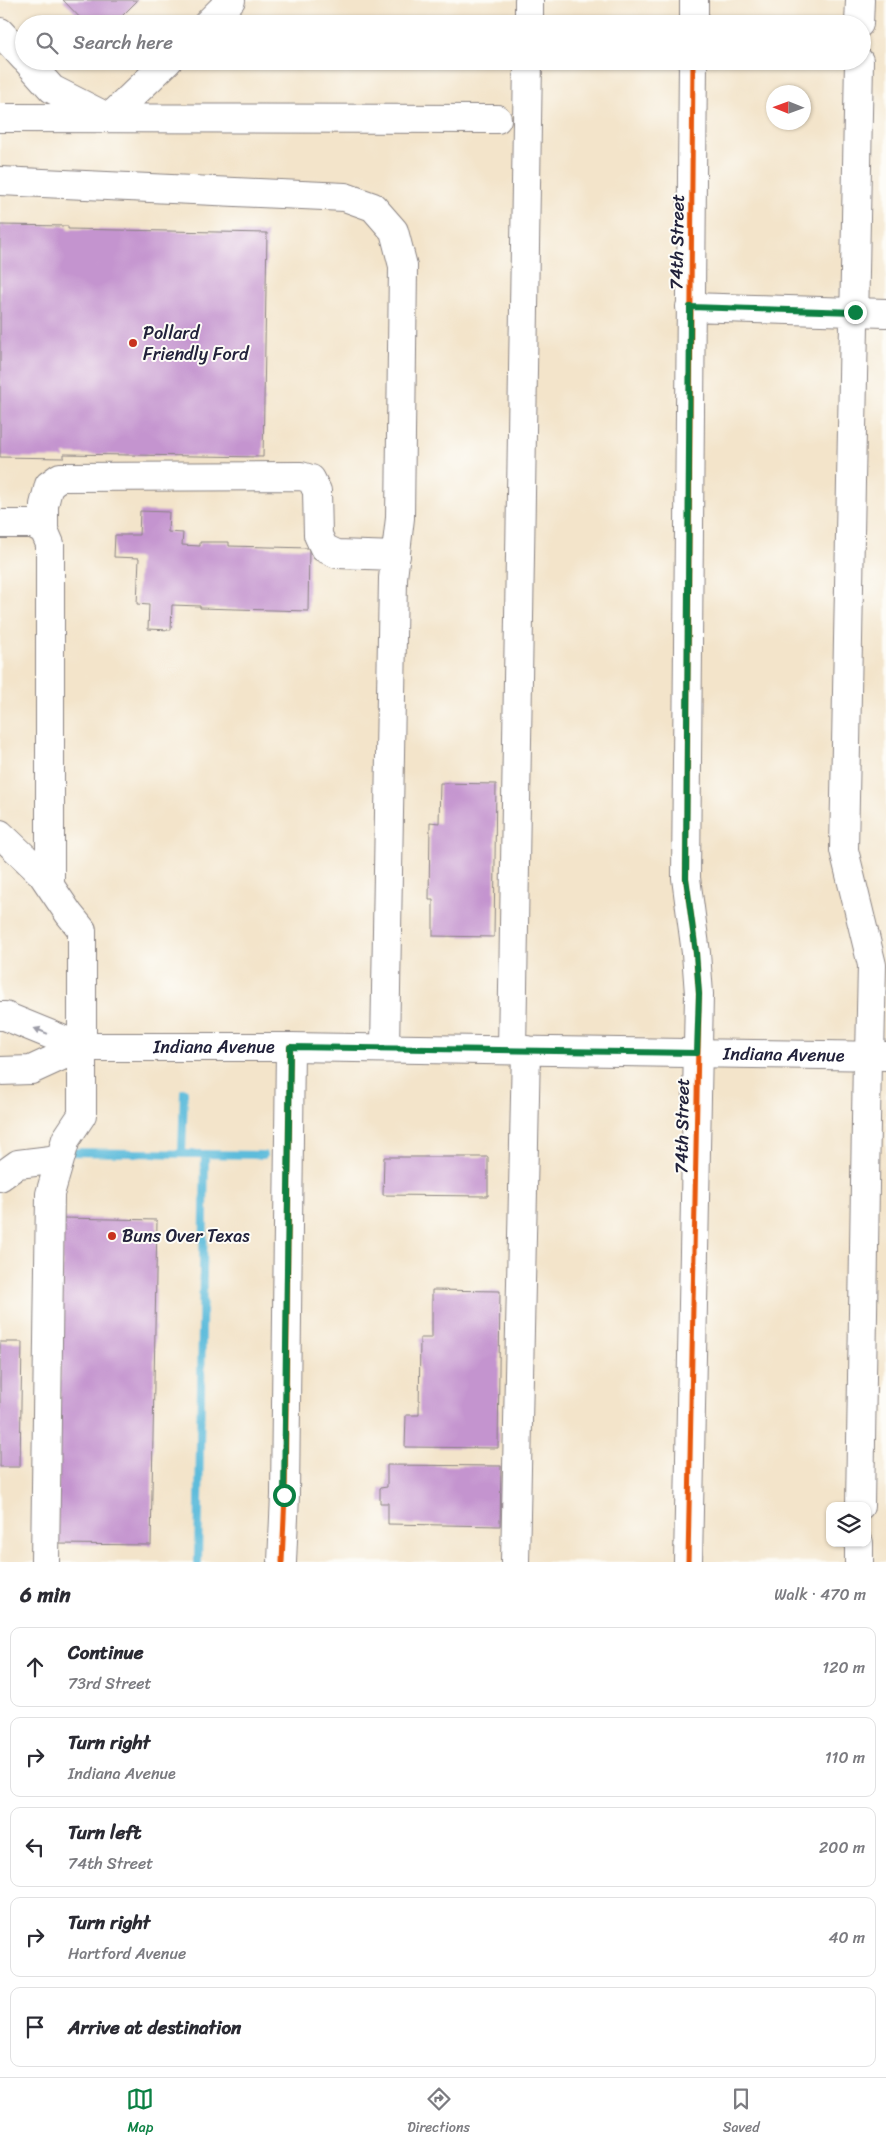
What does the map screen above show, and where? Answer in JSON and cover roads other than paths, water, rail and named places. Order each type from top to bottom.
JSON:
[{"type":"street","points":[[216,15],[231,0]]},
{"type":"street","points":[[529,0],[529,15]]},
{"type":"street","points":[[694,0],[694,15]]},
{"type":"street","points":[[859,15],[860,0]]},
{"type":"street","points":[[0,32],[15,48]]},
{"type":"street","points":[[35,70],[52,89],[109,118]]},
{"type":"street","points":[[109,118],[159,70]]},
{"type":"street","points":[[515,1562],[528,70]]},
{"type":"street","name":"74th Street","points":[[688,1562],[699,994],[696,953],[686,878],[693,70]]},
{"type":"street","points":[[859,70],[855,312],[852,346],[844,850],[872,965],[874,1056],[860,1502]]},
{"type":"street","points":[[0,118],[497,119]]},
{"type":"street","points":[[0,181],[345,198],[373,207],[394,231],[403,266],[400,518],[393,578],[391,655],[385,1048]]},
{"type":"street","points":[[690,307],[886,313]]},
{"type":"street","points":[[50,885],[50,544],[44,530],[44,506],[49,486],[60,477],[301,476],[311,480],[317,492],[318,535],[324,548],[337,554],[396,556]]},
{"type":"street","points":[[0,524],[33,524],[44,530]]},
{"type":"street","points":[[0,834],[42,874],[82,930],[82,1115],[66,1139],[50,1194],[45,1562]]},
{"type":"street","name":"Indiana Avenue","points":[[2,1015],[81,1047],[385,1048],[874,1056]]},
{"type":"street","name":"Indiana Avenue","points":[[0,1071],[30,1070],[81,1047]]},
{"type":"street","points":[[282,1562],[290,1047]]},
{"type":"street","points":[[0,1177],[18,1164],[60,1160]]},
{"type":"street","points":[[859,1547],[859,1562]]},
{"type":"waterway","points":[[182,1153],[184,1092]]},
{"type":"waterway","points":[[67,1152],[263,1155]]},
{"type":"waterway","points":[[198,1562],[205,1154]]},
{"type":"place","name":"Pollard Friendly Ford","points":[[133,343]]},
{"type":"place","name":"Buns Over Texas","points":[[112,1236]]}]
